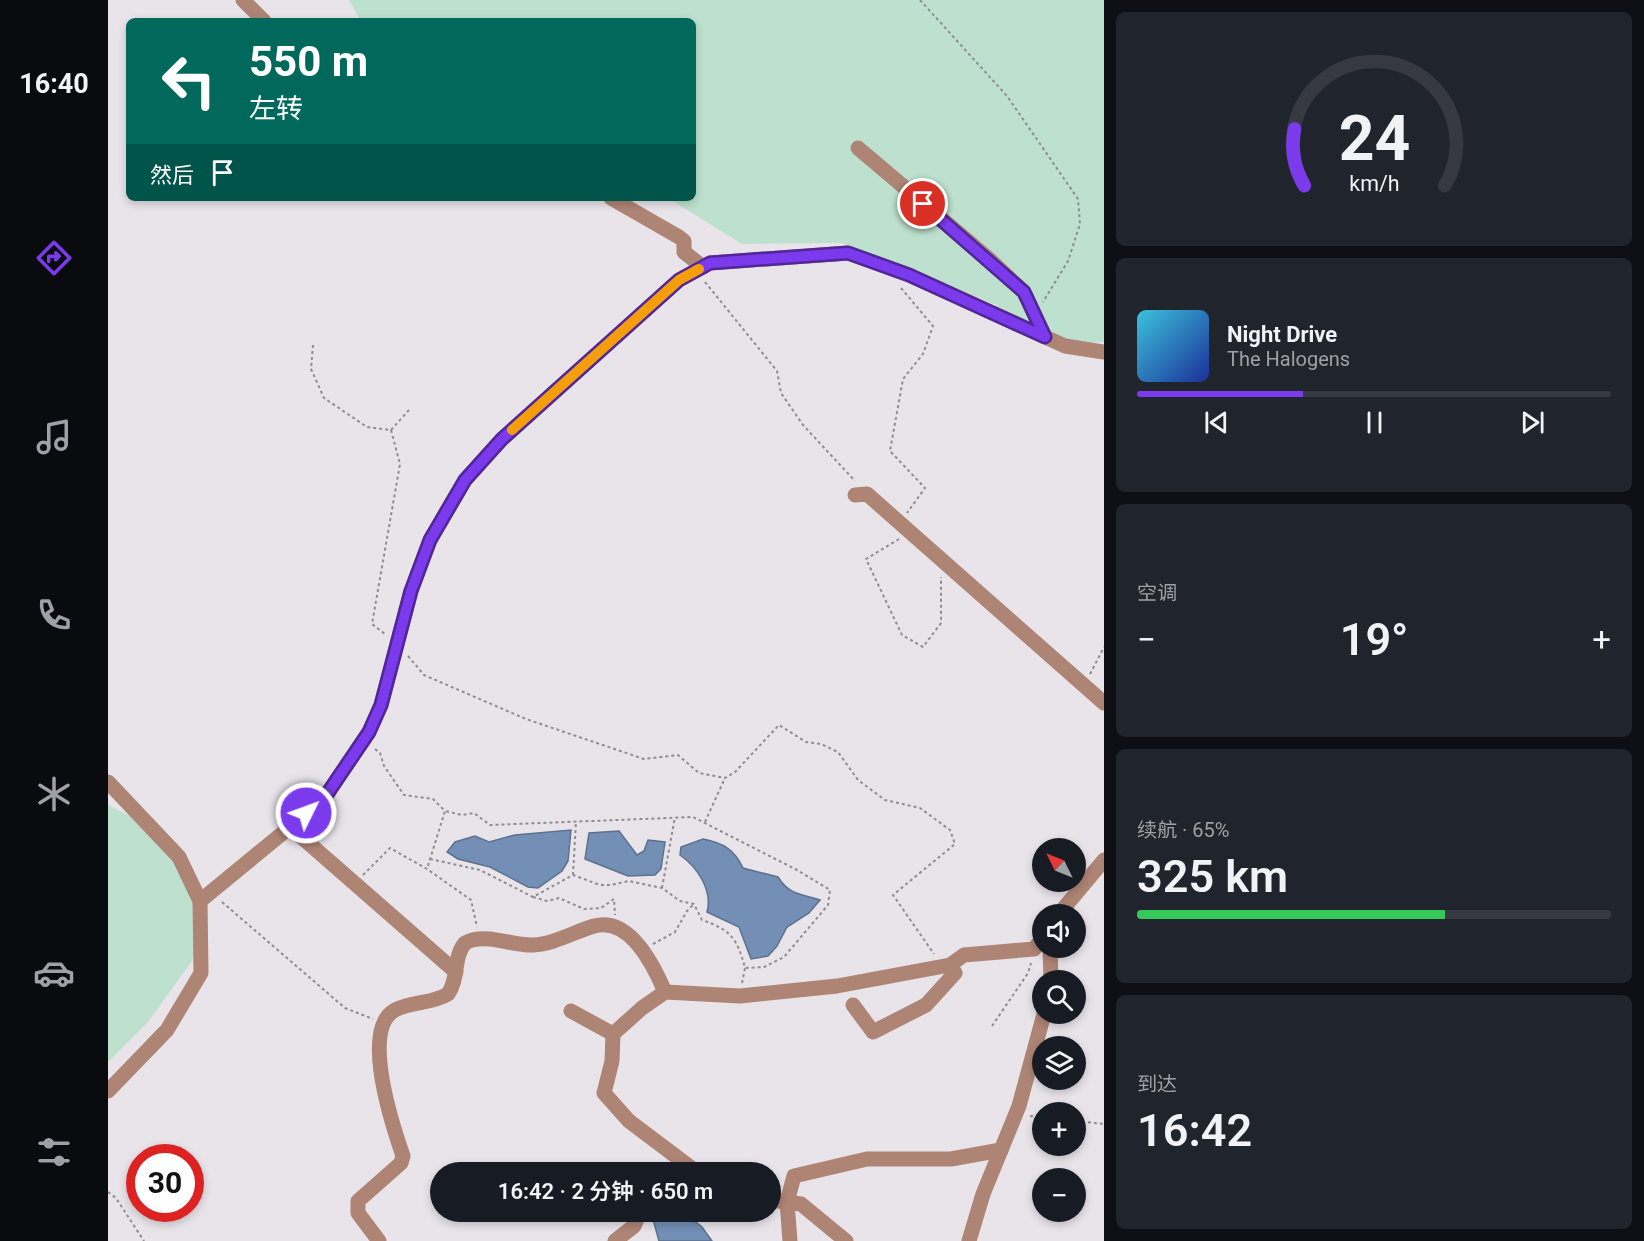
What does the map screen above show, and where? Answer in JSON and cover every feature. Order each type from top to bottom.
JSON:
[{"type":"street","points":[[243,0],[261,18]]},
{"type":"street","points":[[858,148],[989,259],[1024,292],[1045,337]]},
{"type":"street","points":[[616,201],[684,241],[684,252],[699,269]]},
{"type":"street","points":[[204,897],[323,800],[363,740],[381,705],[411,591],[430,540],[465,480],[502,439],[679,280],[710,263],[848,253],[909,275],[1065,346],[1104,352]]},
{"type":"street","points":[[861,495],[906,527],[1043,652],[1104,704]]},
{"type":"street","points":[[108,782],[179,857],[204,897],[201,973],[167,1030],[108,1091]]},
{"type":"street","points":[[289,826],[456,972]]},
{"type":"street","points":[[1067,904],[1104,860]]},
{"type":"street","points":[[379,1241],[362,1221],[357,1206],[360,1198],[403,1159],[389,1113],[382,1070],[379,1046],[384,1022],[394,1010],[448,994],[462,946],[469,940],[480,939],[534,945],[597,926],[615,927],[643,950],[653,964],[665,992]]},
{"type":"street","points":[[683,1162],[629,1121],[604,1092],[612,1061],[613,1034],[642,1008],[665,992],[740,996],[837,986],[947,966],[964,955],[1032,946]]},
{"type":"street","points":[[853,1005],[873,1032],[927,1005],[955,973],[947,966]]},
{"type":"street","points":[[572,1011],[613,1034]]},
{"type":"street","points":[[969,1241],[982,1194],[1019,1106],[1041,1024]]},
{"type":"street","points":[[790,1241],[787,1202],[794,1176],[867,1159],[951,1159],[1001,1150]]},
{"type":"street","points":[[781,1201],[801,1204],[846,1241]]},
{"type":"street","points":[[615,1241],[636,1222]]},
{"type":"path","points":[[920,0],[1007,96],[1078,199],[1080,225],[1068,261],[1041,305]]},
{"type":"path","points":[[699,269],[777,371],[781,393],[803,425],[861,495]]},
{"type":"path","points":[[895,281],[933,326],[923,354],[903,380],[890,451],[925,489],[906,527],[866,559],[902,635],[923,647],[941,623],[941,578],[951,566]]},
{"type":"path","points":[[313,345],[311,369],[324,398],[367,427],[391,430]]},
{"type":"path","points":[[391,430],[409,410]]},
{"type":"path","points":[[391,430],[400,464],[372,624],[397,644],[424,675],[526,719],[644,759],[678,755],[699,773],[725,778]]},
{"type":"path","points":[[1085,686],[1104,647]]},
{"type":"path","points":[[705,823],[725,778],[735,772],[779,725],[806,742],[821,744],[838,752],[858,780],[885,800],[920,808],[950,830],[955,844],[893,895],[947,966]]},
{"type":"path","points":[[363,740],[380,753],[384,766],[404,795],[433,799],[445,811],[462,815],[474,813],[490,825],[693,817],[797,870],[830,890],[828,905],[784,957],[764,967],[745,968],[738,944],[724,928],[702,920],[694,904]]},
{"type":"path","points":[[427,869],[445,811]]},
{"type":"path","points":[[662,888],[675,818]]},
{"type":"path","points":[[573,875],[576,821]]},
{"type":"path","points":[[355,882],[390,848],[427,869],[471,900],[480,939]]},
{"type":"path","points":[[430,859],[480,870],[533,897],[547,901],[560,898],[585,909],[601,908],[614,899],[615,927]]},
{"type":"path","points":[[533,897],[573,875],[600,885],[629,881],[662,888],[680,901],[694,904]]},
{"type":"path","points":[[204,897],[229,906],[345,1008],[384,1022]]},
{"type":"path","points":[[643,950],[675,932],[687,911],[694,904]]},
{"type":"path","points":[[992,1026],[1036,958]]},
{"type":"path","points":[[1086,1122],[1104,1124]]},
{"type":"path","points":[[108,1192],[117,1198],[144,1241]]},
{"type":"green space","points":[[349,0],[1104,0],[1104,342],[1044,344],[996,305],[842,243],[742,244],[673,201],[696,201],[696,18],[359,18]]},
{"type":"green space","points":[[108,805],[145,824],[203,897],[194,958],[148,1022],[108,1062]]},
{"type":"water","points":[[571,830],[568,861],[562,871],[538,888],[528,887],[490,867],[458,859],[447,852],[455,842],[475,836],[489,842],[515,835]]},
{"type":"water","points":[[619,831],[637,855],[644,851],[648,840],[665,842],[661,869],[655,875],[628,876],[585,859],[589,833]]},
{"type":"water","points":[[703,839],[727,848],[736,856],[743,868],[778,877],[791,891],[820,900],[809,913],[787,927],[777,946],[768,956],[751,959],[739,927],[707,912],[706,887],[698,873],[680,855],[681,847]]},
{"type":"water","points":[[654,1222],[696,1222],[712,1241],[659,1241]]},
{"type":"slow traffic","points":[[512,430],[679,280],[699,269]]},
{"type":"route","points":[[306,813],[323,800],[369,732],[381,705],[411,591],[430,540],[465,480],[502,439],[679,280],[710,263],[848,253],[866,257],[909,275],[1045,337],[1024,292],[989,259],[923,204]]}]
